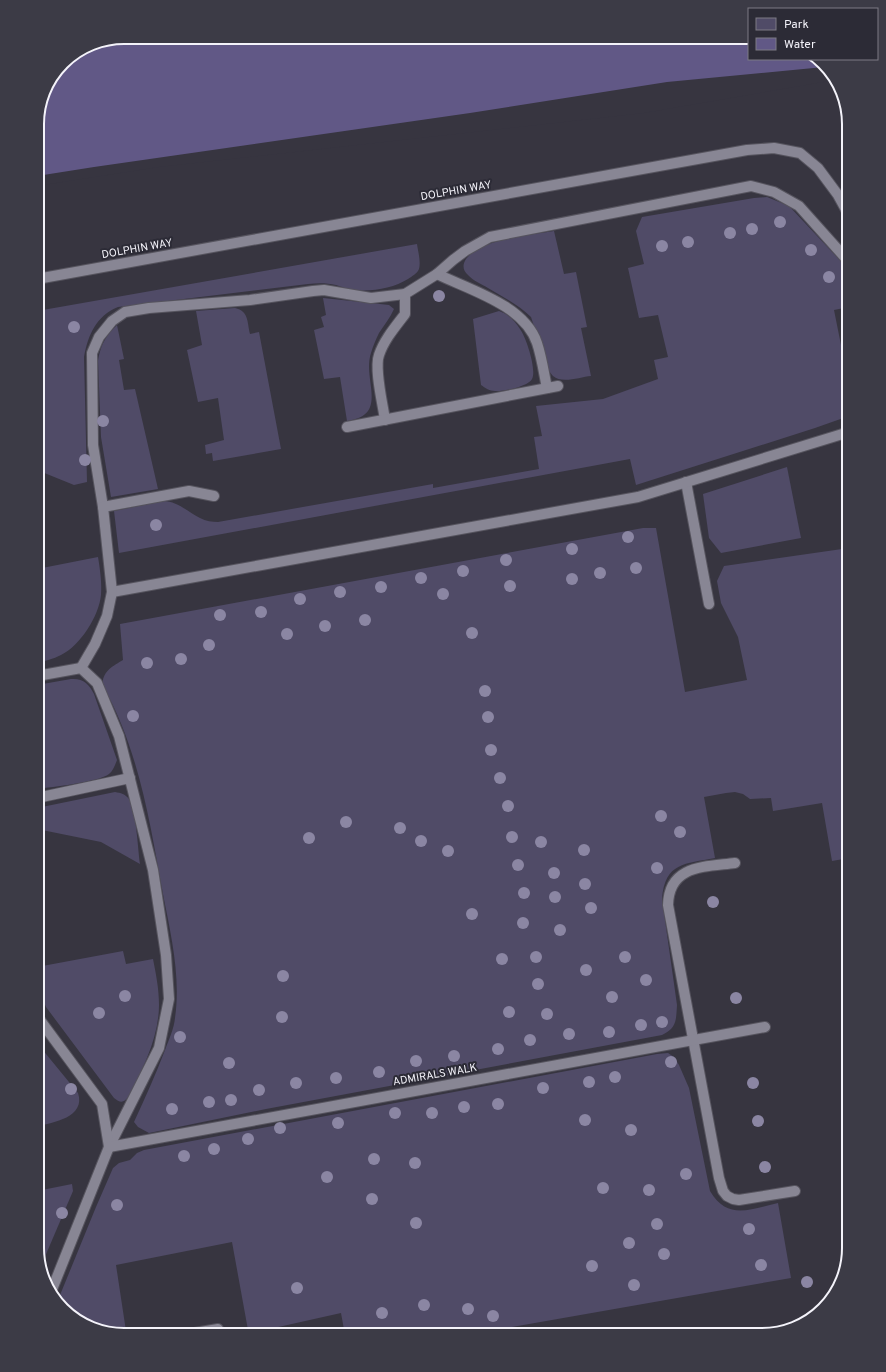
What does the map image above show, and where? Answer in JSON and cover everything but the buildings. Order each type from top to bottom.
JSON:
[{"type":"lane","name":"DOLPHIN WAY","points":[[44,278],[754,150],[774,148],[800,153],[818,168],[842,202]]},
{"type":"lane","points":[[81,668],[107,616],[112,592],[103,507],[93,445],[92,353],[99,337],[112,321],[125,312],[149,308],[250,300],[324,290],[371,298],[405,294],[437,274],[465,251],[490,238],[751,186],[774,192],[799,206],[842,254]]},
{"type":"lane","points":[[437,274],[505,305],[527,324],[537,343],[547,388]]},
{"type":"lane","points":[[385,420],[378,375],[378,357],[390,332],[405,314],[405,294]]},
{"type":"lane","points":[[347,427],[558,386]]},
{"type":"lane","points":[[112,592],[638,497],[842,434]]},
{"type":"lane","points":[[686,482],[709,604]]},
{"type":"lane","points":[[103,507],[190,491],[214,496]]},
{"type":"lane","points":[[44,675],[81,668]]},
{"type":"lane","points":[[53,1286],[109,1147],[159,1048],[169,999],[166,955],[152,870],[119,736],[97,683],[81,668]]},
{"type":"lane","points":[[44,796],[130,778]]},
{"type":"lane","points":[[735,863],[716,865],[686,872],[677,878],[672,884],[669,892],[668,905],[719,1178],[723,1191],[727,1196],[739,1200],[795,1191]]},
{"type":"lane","points":[[44,1025],[102,1104],[109,1147]]},
{"type":"lane","name":"ADMIRALS WALK","points":[[109,1147],[765,1027]]},
{"type":"green space","points":[[767,197],[789,206],[842,263],[842,308],[834,310],[842,350],[842,418],[636,485],[630,459],[119,553],[114,511],[163,501],[168,501],[178,505],[202,519],[218,522],[433,484],[433,488],[539,469],[534,437],[542,436],[536,406],[603,399],[658,379],[654,360],[668,357],[658,315],[639,318],[628,268],[644,264],[636,231],[642,217]]},
{"type":"green space","points":[[554,231],[564,274],[576,272],[587,327],[581,328],[591,376],[561,380],[553,376],[548,368],[531,317],[511,301],[472,279],[464,270],[464,263],[466,259],[473,252],[494,242],[520,236]]},
{"type":"green space","points":[[417,244],[420,263],[418,271],[414,275],[387,288],[363,291],[322,283],[118,307],[110,311],[94,327],[88,341],[84,357],[87,482],[74,485],[44,473],[44,310]]},
{"type":"green space","points":[[323,298],[389,305],[394,309],[379,333],[371,353],[369,363],[372,395],[368,412],[360,417],[347,421],[340,377],[324,379],[314,330],[324,327],[321,317],[326,315]]},
{"type":"green space","points":[[235,308],[240,309],[245,314],[248,321],[250,334],[259,332],[281,449],[213,461],[212,453],[206,454],[205,445],[224,440],[218,398],[198,402],[187,350],[202,345],[196,311]]},
{"type":"green space","points":[[499,311],[511,318],[522,333],[528,346],[532,361],[533,375],[530,382],[526,384],[495,391],[481,385],[473,319]]},
{"type":"green space","points":[[117,325],[124,359],[119,360],[124,390],[135,389],[158,489],[111,497],[101,437],[98,361],[104,341]]},
{"type":"green space","points":[[787,467],[801,538],[721,553],[709,538],[703,494]]},
{"type":"green space","points":[[643,528],[656,528],[685,692],[747,680],[738,637],[721,603],[717,581],[724,566],[842,549],[842,859],[832,861],[822,803],[773,811],[771,798],[750,799],[743,794],[735,792],[704,797],[715,858],[686,864],[672,871],[667,878],[662,899],[677,1005],[675,1023],[667,1032],[662,1035],[266,1109],[149,1133],[138,1127],[134,1122],[158,1068],[174,1026],[177,1003],[177,987],[172,940],[142,787],[126,736],[103,686],[104,677],[108,670],[123,660],[120,624]]},
{"type":"green space","points":[[98,557],[101,595],[97,612],[87,630],[75,645],[61,655],[44,661],[44,568]]},
{"type":"green space","points":[[75,679],[85,682],[92,690],[117,760],[114,768],[109,774],[104,777],[75,784],[44,788],[44,684]]},
{"type":"green space","points":[[115,792],[121,793],[129,799],[133,811],[140,864],[101,842],[44,830],[44,807]]},
{"type":"green space","points":[[123,951],[126,964],[153,959],[158,987],[159,1005],[156,1029],[149,1052],[139,1075],[128,1097],[122,1102],[114,1098],[46,1007],[44,1002],[44,966]]},
{"type":"green space","points":[[44,1052],[78,1093],[79,1101],[77,1108],[73,1113],[59,1121],[44,1124]]},
{"type":"green space","points":[[668,1053],[674,1057],[689,1088],[710,1191],[717,1200],[732,1210],[749,1210],[778,1203],[791,1278],[512,1328],[344,1328],[341,1313],[274,1328],[248,1328],[232,1242],[116,1265],[126,1328],[98,1324],[89,1320],[79,1315],[60,1296],[113,1168],[119,1163],[130,1160],[137,1153],[144,1150]]},
{"type":"green space","points":[[72,1184],[73,1191],[45,1257],[44,1248],[44,1190]]},
{"type":"water","points":[[124,44],[748,44],[748,60],[810,60],[829,79],[159,165],[44,183],[44,119],[47,103],[57,79],[79,57],[103,47]]},
{"type":"pier","points":[[819,68],[830,81],[644,113],[159,167],[44,185],[44,175],[470,113],[667,82]]}]
